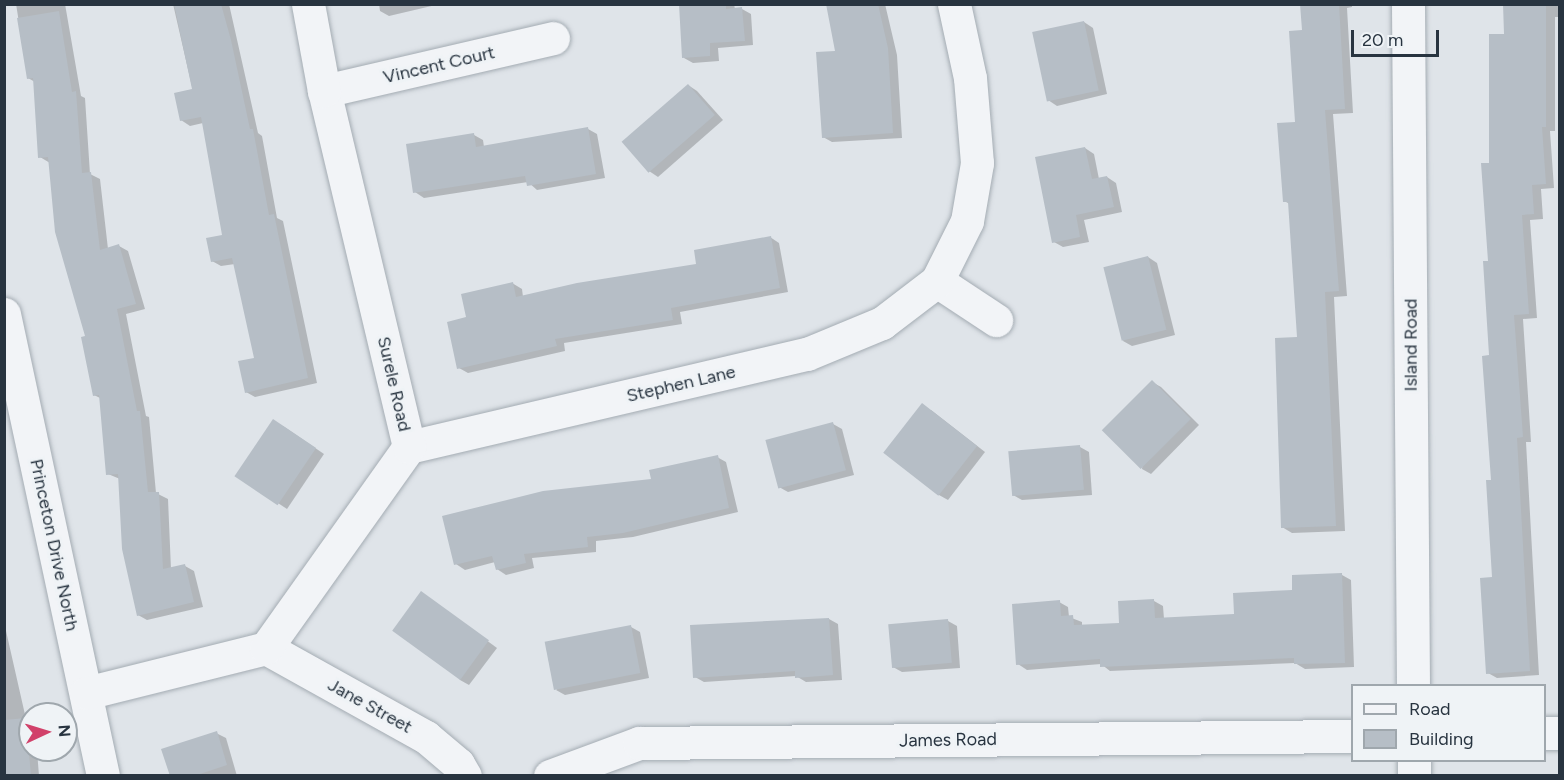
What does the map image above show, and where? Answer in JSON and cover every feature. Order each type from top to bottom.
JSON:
[{"type":"street","name":"Surele Road","points":[[266,648],[409,447],[324,91],[308,4]]},
{"type":"street","name":"Stephen Lane","points":[[409,447],[807,354],[882,323],[937,281],[967,221],[977,163],[970,78],[954,4]]},
{"type":"street","name":"Island Road","points":[[1408,4],[1413,684]]},
{"type":"street","name":"Vincent Court","points":[[324,91],[553,38]]},
{"type":"street","points":[[937,281],[996,320]]},
{"type":"street","name":"Princeton Drive North","points":[[4,314],[103,776]]},
{"type":"street","points":[[86,693],[266,648]]},
{"type":"street","name":"Jane Street","points":[[266,648],[426,737],[458,764],[465,776]]},
{"type":"street","name":"James Road","points":[[550,776],[639,742],[1351,736]]},
{"type":"building","points":[[174,4],[221,4],[250,129],[253,129],[269,215],[274,214],[308,378],[245,393],[238,361],[254,358],[232,258],[211,262],[206,238],[222,235],[201,117],[180,121],[174,93],[192,89]]},
{"type":"building","points":[[679,4],[726,4],[726,9],[742,7],[745,41],[710,43],[710,56],[682,58]]},
{"type":"building","points":[[826,4],[878,4],[888,48],[893,133],[822,138],[816,52],[835,51]]},
{"type":"building","points":[[1300,4],[1339,4],[1345,109],[1325,110],[1339,291],[1325,292],[1336,526],[1281,528],[1275,338],[1297,337],[1288,202],[1283,202],[1277,123],[1295,122],[1289,31],[1302,30]]},
{"type":"building","points":[[1503,4],[1546,4],[1546,127],[1542,127],[1546,184],[1532,185],[1534,214],[1522,215],[1529,314],[1514,315],[1523,437],[1517,438],[1530,671],[1486,674],[1480,578],[1492,577],[1486,480],[1491,480],[1482,356],[1489,355],[1483,261],[1488,261],[1481,163],[1489,163],[1489,34],[1504,34]]},
{"type":"building","points":[[59,11],[72,92],[76,91],[82,173],[91,172],[100,250],[119,244],[136,304],[117,309],[137,411],[140,411],[148,492],[159,492],[163,569],[185,564],[194,602],[137,616],[122,549],[118,474],[106,475],[99,395],[93,396],[81,337],[85,336],[55,232],[48,157],[38,158],[33,78],[27,79],[17,18]]},
{"type":"building","points":[[1084,21],[1099,90],[1047,101],[1032,32]]},
{"type":"building","points":[[688,84],[715,115],[648,173],[622,142]]},
{"type":"building","points":[[588,127],[596,174],[527,186],[525,176],[413,193],[406,144],[474,133],[476,147]]},
{"type":"building","points":[[1085,147],[1092,179],[1107,176],[1114,207],[1076,215],[1080,237],[1052,243],[1035,157]]},
{"type":"building","points":[[771,236],[780,288],[671,308],[673,320],[555,339],[557,346],[457,369],[447,322],[466,317],[461,294],[513,282],[516,297],[577,283],[696,264],[694,250]]},
{"type":"building","points":[[1148,256],[1166,330],[1122,341],[1103,267]]},
{"type":"building","points":[[1152,380],[1191,419],[1141,469],[1102,430]]},
{"type":"building","points":[[922,403],[977,446],[938,496],[883,453]]},
{"type":"building","points":[[273,419],[316,448],[278,505],[234,476]]},
{"type":"building","points":[[833,422],[846,470],[778,488],[765,440]]},
{"type":"building","points":[[1080,445],[1084,490],[1012,496],[1008,451]]},
{"type":"building","points":[[718,455],[729,508],[623,533],[587,537],[588,547],[524,554],[526,563],[496,570],[492,556],[454,565],[442,516],[543,491],[651,479],[649,470]]},
{"type":"building","points":[[1342,573],[1345,663],[1294,664],[1294,658],[1100,667],[1100,659],[1016,665],[1012,604],[1060,600],[1061,616],[1073,615],[1074,625],[1119,623],[1118,601],[1154,599],[1155,618],[1234,614],[1233,593],[1292,590],[1292,575]]},
{"type":"building","points":[[421,591],[489,640],[460,680],[392,631]]},
{"type":"building","points":[[829,618],[833,675],[795,678],[795,671],[693,678],[690,625]]},
{"type":"building","points":[[948,619],[952,663],[892,668],[888,624]]},
{"type":"building","points":[[631,625],[640,673],[554,690],[545,642]]},
{"type":"building","points":[[18,719],[18,762],[30,762],[31,776],[4,776],[4,720]]},
{"type":"building","points":[[217,731],[227,765],[194,776],[170,776],[161,749]]}]
